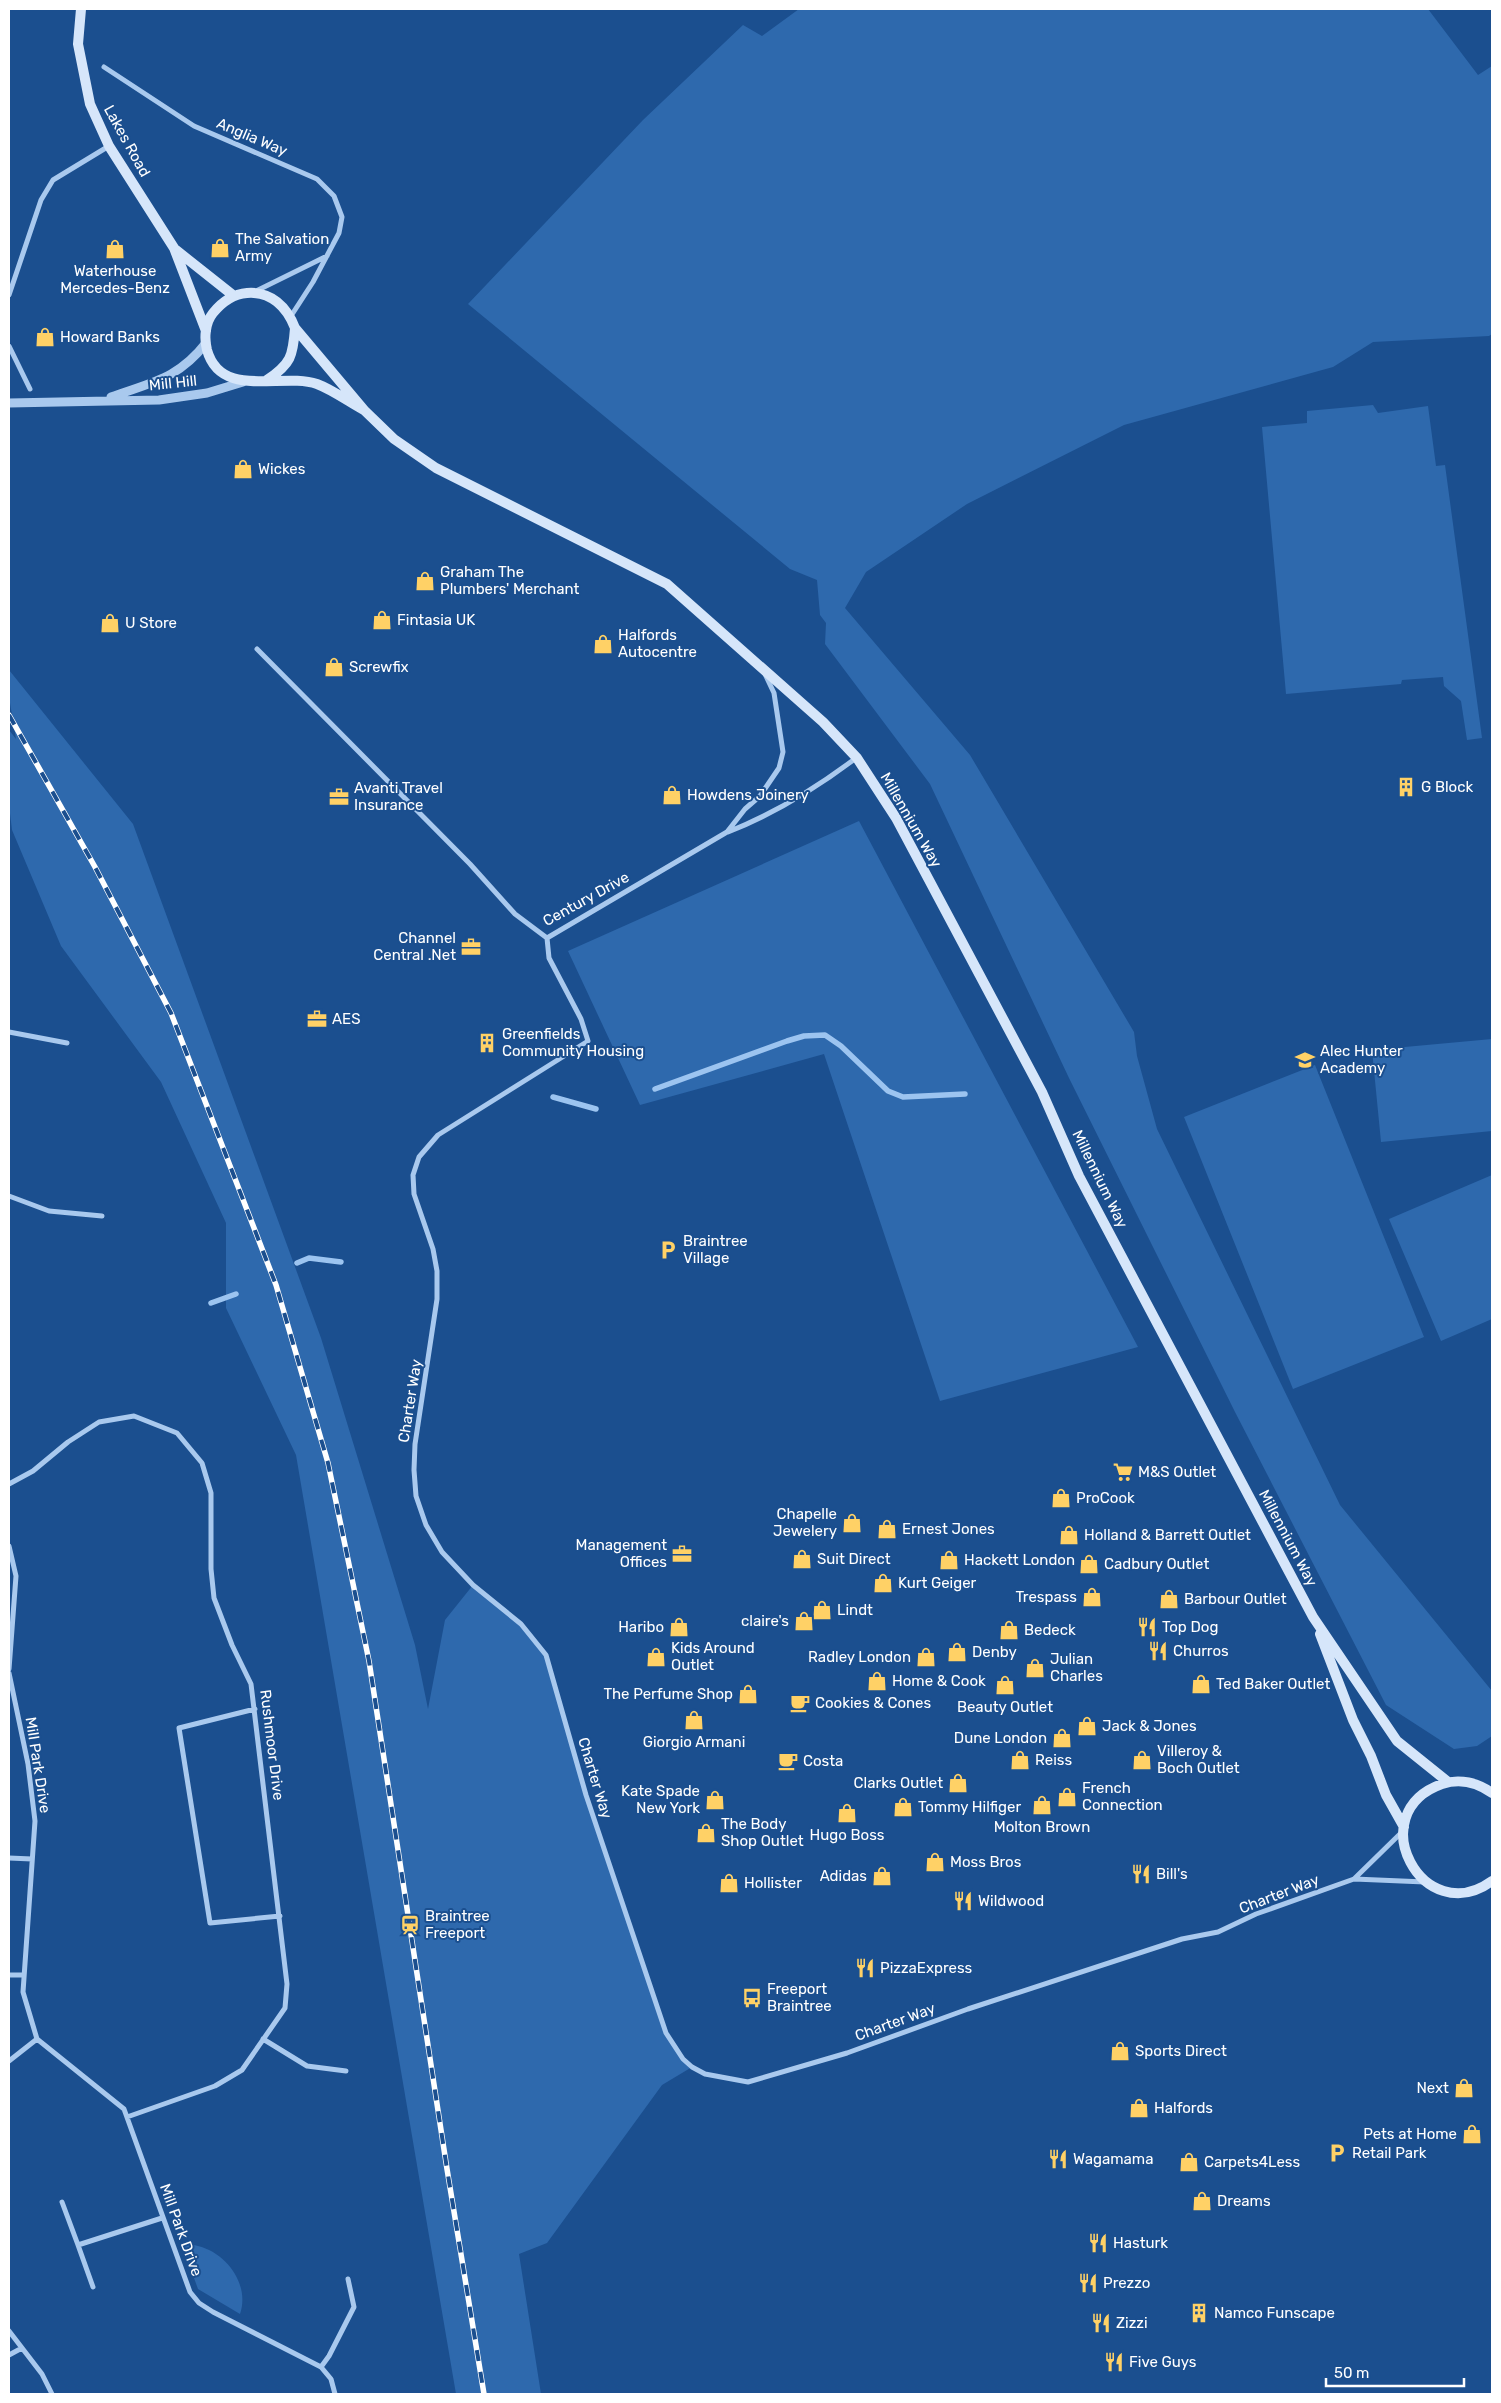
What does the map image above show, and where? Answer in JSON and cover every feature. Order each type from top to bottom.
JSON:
[{"type":"main road","name":"Lakes Road","points":[[81,9],[78,44],[90,104],[109,146],[174,248],[206,332]]},
{"type":"main road","name":"Lakes Road","points":[[174,248],[234,296]]},
{"type":"main road","points":[[254,292],[271,297],[282,305],[291,316],[295,328],[364,410],[317,384],[267,380],[243,382],[222,373],[209,356],[206,343],[206,332],[210,316],[221,304],[234,296],[254,292]]},
{"type":"main road","points":[[267,380],[283,369],[293,353],[295,328]]},
{"type":"main road","name":"Millennium Way","points":[[364,410],[394,439],[436,468],[667,584],[823,722],[857,758],[896,818],[1037,1084],[1084,1184],[1313,1617],[1397,1741],[1448,1782]]},
{"type":"main road","name":"Millennium Way","points":[[1313,1617],[1353,1720],[1403,1829]]},
{"type":"main road","points":[[1492,1793],[1483,1786],[1466,1782],[1448,1782],[1432,1788],[1419,1798],[1409,1811],[1403,1829],[1404,1851],[1412,1868],[1426,1882],[1449,1892],[1467,1892],[1484,1886],[1492,1880]]},
{"type":"street","name":"Anglia Way","points":[[104,67],[194,126],[317,179],[334,196],[342,217],[339,233],[291,316]]},
{"type":"street","points":[[9,295],[41,200],[53,180],[109,146]]},
{"type":"street","points":[[254,292],[327,255]]},
{"type":"street","name":"Mill Hill","points":[[104,400],[166,378],[185,367],[206,343]]},
{"type":"street","points":[[9,346],[30,389]]},
{"type":"street","name":"Mill Hill","points":[[9,403],[159,400],[206,393],[243,382]]},
{"type":"street","name":"Century Drive","points":[[257,649],[470,864],[515,914],[546,938],[728,832],[745,809],[760,796],[779,768],[783,752],[774,693],[762,668]]},
{"type":"street","points":[[728,832],[762,818],[815,789],[857,758]]},
{"type":"street","name":"Charter Way","points":[[546,938],[549,958],[581,1019],[588,1041],[438,1135],[419,1157],[413,1175],[414,1194],[434,1249],[437,1271],[437,1299],[432,1343],[415,1444],[416,1496],[426,1525],[442,1552],[473,1585],[521,1624],[546,1655],[586,1795],[666,2033],[683,2059],[705,2074],[748,2082],[847,2053],[968,2009],[1182,1939],[1218,1932],[1256,1914],[1354,1879],[1426,1882]]},
{"type":"street","points":[[9,1032],[67,1043]]},
{"type":"street","points":[[9,1196],[49,1211],[102,1216]]},
{"type":"street","name":"Rushmoor Drive","points":[[9,1484],[33,1470],[68,1442],[99,1422],[134,1416],[177,1433],[202,1462],[210,1493],[210,1569],[214,1598],[232,1645],[251,1684],[280,1916],[287,1984],[285,2008],[242,2070],[215,2086],[127,2117]]},
{"type":"street","points":[[9,1546],[16,1576],[9,1669]]},
{"type":"street","name":"Mill Park Drive","points":[[9,1673],[28,1764],[34,1820],[23,1992],[37,2040],[124,2110],[190,2292],[199,2303],[321,2367]]},
{"type":"street","points":[[255,1709],[179,1728],[210,1923],[280,1916]]},
{"type":"street","name":"Charter Way","points":[[1354,1879],[1403,1829]]},
{"type":"street","points":[[9,1858],[32,1859]]},
{"type":"street","points":[[9,1975],[24,1975]]},
{"type":"street","points":[[9,2061],[37,2040]]},
{"type":"street","points":[[263,2040],[307,2066],[346,2071]]},
{"type":"street","points":[[62,2202],[92,2287]]},
{"type":"street","points":[[78,2244],[162,2218]]},
{"type":"street","points":[[335,2394],[331,2379],[321,2367],[329,2356],[354,2308],[348,2279]]},
{"type":"street","points":[[9,2331],[42,2374],[52,2394]]},
{"type":"street","points":[[9,2355],[22,2348]]},
{"type":"shaded area","points":[[799,9],[1428,9],[1478,75],[1492,66],[1492,334],[1489,336],[1373,342],[1333,367],[1124,425],[967,504],[866,572],[845,608],[970,755],[1134,1032],[1137,1056],[1157,1129],[1340,1505],[1492,1691],[1492,1736],[1477,1746],[1454,1749],[1386,1705],[1235,1412],[1069,1078],[930,784],[825,644],[826,623],[820,615],[817,580],[790,569],[468,304],[643,120],[743,25],[762,36]]},
{"type":"shaded area","points":[[1373,405],[1378,413],[1428,406],[1436,466],[1445,465],[1482,738],[1467,740],[1461,701],[1444,686],[1443,677],[1402,680],[1401,684],[1286,694],[1262,427],[1307,423],[1307,411]]},
{"type":"shaded area","points":[[9,670],[133,824],[321,1338],[415,1645],[428,1709],[445,1620],[473,1585],[505,1608],[543,1651],[586,1795],[666,2033],[692,2067],[662,2085],[547,2243],[519,2254],[541,2394],[456,2394],[296,1455],[226,1308],[226,1223],[161,1082],[61,946],[12,830],[9,805],[9,730],[16,739],[9,697]]},
{"type":"shaded area","points":[[859,821],[1138,1347],[940,1401],[824,1054],[640,1105],[568,951]]},
{"type":"shaded area","points":[[1492,1039],[1492,1131],[1381,1142],[1372,1050]]},
{"type":"shaded area","points":[[1315,1065],[1424,1337],[1293,1389],[1184,1117]]},
{"type":"shaded area","points":[[1492,1175],[1492,1319],[1441,1341],[1389,1219]]},
{"type":"shaded area","points":[[182,2245],[194,2245],[209,2250],[227,2263],[234,2272],[242,2292],[240,2314],[198,2289]]},
{"type":"waterway","points":[[655,1089],[787,1041],[804,1036],[825,1035],[841,1046],[888,1091],[903,1097],[965,1094]]},
{"type":"waterway","points":[[553,1097],[596,1109]]},
{"type":"waterway","points":[[297,1263],[309,1258],[341,1262]]},
{"type":"waterway","points":[[211,1303],[236,1294]]},
{"type":"railway","points":[[9,715],[95,867],[171,1013],[276,1285],[328,1463],[369,1661],[447,2169],[484,2394]]},
{"type":"place","name":"The Salvation Army","points":[[220,248]]},
{"type":"place","name":"Waterhouse Mercedes-Benz","points":[[115,249]]},
{"type":"place","name":"Howard Banks","points":[[45,337]]},
{"type":"place","name":"Wickes","points":[[243,469]]},
{"type":"place","name":"Graham The Plumbers' Merchant","points":[[425,581]]},
{"type":"place","name":"Fintasia UK","points":[[382,620]]},
{"type":"place","name":"U Store","points":[[110,623]]},
{"type":"place","name":"Halfords Autocentre","points":[[603,644]]},
{"type":"place","name":"Screwfix","points":[[334,667]]},
{"type":"place","name":"G Block","points":[[1406,787]]},
{"type":"place","name":"Howdens Joinery","points":[[672,795]]},
{"type":"place","name":"Avanti Travel Insurance","points":[[339,797]]},
{"type":"place","name":"Channel Central .Net","points":[[471,947]]},
{"type":"place","name":"AES","points":[[317,1019]]},
{"type":"place","name":"Greenfields Community Housing","points":[[487,1043]]},
{"type":"place","name":"Alec Hunter Academy","points":[[1305,1060]]},
{"type":"place","name":"Braintree Village","points":[[668,1250]]},
{"type":"place","name":"M&S Outlet","points":[[1123,1472]]},
{"type":"place","name":"ProCook","points":[[1061,1498]]},
{"type":"place","name":"Chapelle Jewelery","points":[[852,1523]]},
{"type":"place","name":"Ernest Jones","points":[[887,1529]]},
{"type":"place","name":"Holland & Barrett Outlet","points":[[1069,1535]]},
{"type":"place","name":"Management Offices","points":[[682,1554]]},
{"type":"place","name":"Suit Direct","points":[[802,1559]]},
{"type":"place","name":"Hackett London","points":[[949,1560]]},
{"type":"place","name":"Cadbury Outlet","points":[[1089,1564]]},
{"type":"place","name":"Kurt Geiger","points":[[883,1583]]},
{"type":"place","name":"Trespass","points":[[1092,1597]]},
{"type":"place","name":"Barbour Outlet","points":[[1169,1599]]},
{"type":"place","name":"Lindt","points":[[822,1610]]},
{"type":"place","name":"claire's","points":[[804,1621]]},
{"type":"place","name":"Haribo","points":[[679,1627]]},
{"type":"place","name":"Top Dog","points":[[1147,1627]]},
{"type":"place","name":"Bedeck","points":[[1009,1630]]},
{"type":"place","name":"Churros","points":[[1158,1651]]},
{"type":"place","name":"Denby","points":[[957,1652]]},
{"type":"place","name":"Kids Around Outlet","points":[[656,1657]]},
{"type":"place","name":"Radley London","points":[[926,1657]]},
{"type":"place","name":"Julian Charles","points":[[1035,1668]]},
{"type":"place","name":"Home & Cook","points":[[877,1681]]},
{"type":"place","name":"Ted Baker Outlet","points":[[1201,1684]]},
{"type":"place","name":"Beauty Outlet","points":[[1005,1685]]},
{"type":"place","name":"The Perfume Shop","points":[[748,1694]]},
{"type":"place","name":"Cookies & Cones","points":[[800,1703]]},
{"type":"place","name":"Giorgio Armani","points":[[694,1720]]},
{"type":"place","name":"Jack & Jones","points":[[1087,1726]]},
{"type":"place","name":"Dune London","points":[[1062,1738]]},
{"type":"place","name":"Reiss","points":[[1020,1760]]},
{"type":"place","name":"Villeroy & Boch Outlet","points":[[1142,1760]]},
{"type":"place","name":"Costa","points":[[788,1761]]},
{"type":"place","name":"Clarks Outlet","points":[[958,1783]]},
{"type":"place","name":"French Connection","points":[[1067,1797]]},
{"type":"place","name":"Kate Spade New York","points":[[715,1800]]},
{"type":"place","name":"Molton Brown","points":[[1042,1805]]},
{"type":"place","name":"Tommy Hilfiger","points":[[903,1807]]},
{"type":"place","name":"Hugo Boss","points":[[847,1813]]},
{"type":"place","name":"The Body Shop Outlet","points":[[706,1833]]},
{"type":"place","name":"Moss Bros","points":[[935,1862]]},
{"type":"place","name":"Bill's","points":[[1141,1874]]},
{"type":"place","name":"Adidas","points":[[882,1876]]},
{"type":"place","name":"Hollister","points":[[729,1883]]},
{"type":"place","name":"Wildwood","points":[[963,1901]]},
{"type":"place","name":"Braintree Freeport","points":[[410,1925]]},
{"type":"place","name":"PizzaExpress","points":[[865,1968]]},
{"type":"place","name":"Freeport Braintree","points":[[752,1998]]},
{"type":"place","name":"Sports Direct","points":[[1120,2051]]},
{"type":"place","name":"Next","points":[[1464,2088]]},
{"type":"place","name":"Halfords","points":[[1139,2108]]},
{"type":"place","name":"Pets at Home","points":[[1472,2134]]},
{"type":"place","name":"Retail Park","points":[[1337,2153]]},
{"type":"place","name":"Wagamama","points":[[1058,2159]]},
{"type":"place","name":"Carpets4Less","points":[[1189,2162]]},
{"type":"place","name":"Dreams","points":[[1202,2201]]},
{"type":"place","name":"Hasturk","points":[[1098,2243]]},
{"type":"place","name":"Prezzo","points":[[1088,2283]]},
{"type":"place","name":"Namco Funscape","points":[[1199,2313]]},
{"type":"place","name":"Zizzi","points":[[1101,2323]]},
{"type":"place","name":"Five Guys","points":[[1114,2362]]}]
